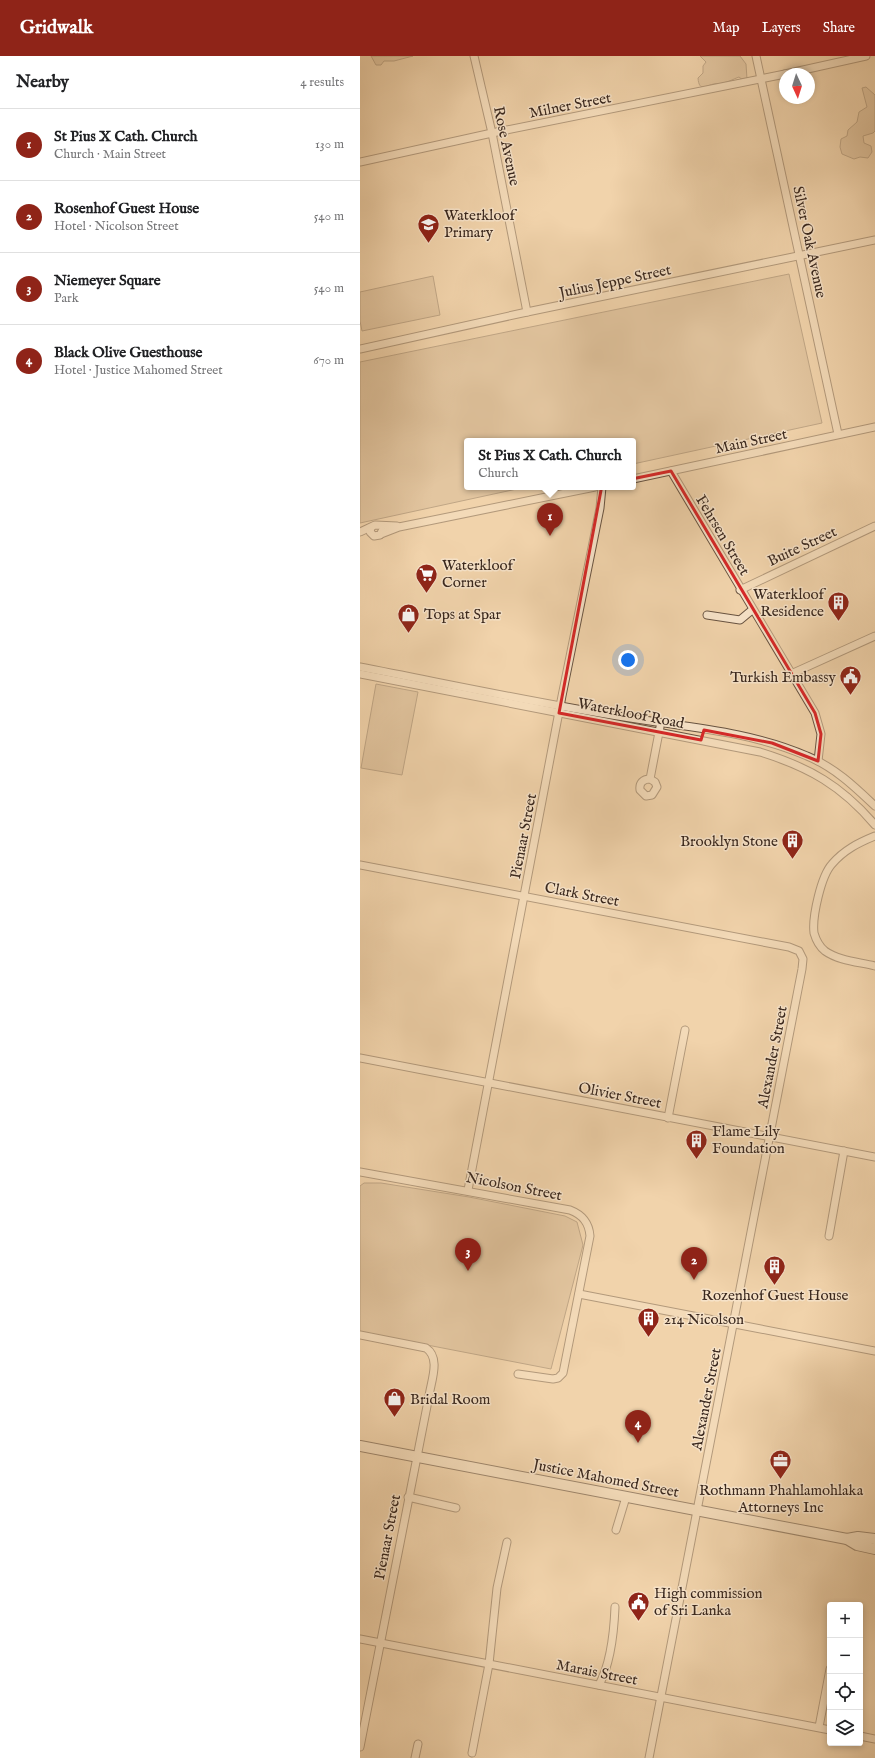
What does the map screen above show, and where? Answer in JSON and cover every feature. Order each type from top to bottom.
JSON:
[{"type":"main road","name":"Justice Mahomed Street","points":[[360,1446],[847,1539],[875,1539]]},
{"type":"main road","name":"Justice Mahomed Street","points":[[847,1539],[857,1545],[875,1549]]},
{"type":"street","name":"Rose Avenue","points":[[474,56],[492,134],[527,312]]},
{"type":"street","name":"Silver Oak Avenue","points":[[756,56],[838,434]]},
{"type":"street","name":"Milner Street","points":[[812,68],[866,56]]},
{"type":"street","name":"Milner Street","points":[[360,162],[779,75]]},
{"type":"street","name":"Julius Jeppe Street","points":[[360,349],[527,312],[875,240]]},
{"type":"street","name":"Main Street","points":[[636,478],[875,427]]},
{"type":"street","name":"Fehrsen Street","points":[[671,471],[817,719],[821,739],[818,761]]},
{"type":"street","points":[[360,532],[375,525],[399,526],[580,490]]},
{"type":"street","name":"Pienaar Street","points":[[468,1190],[600,508],[602,490]]},
{"type":"street","points":[[379,526],[382,530],[381,534]]},
{"type":"street","points":[[360,536],[377,537],[399,526]]},
{"type":"street","name":"Buite Street","points":[[740,590],[875,526]]},
{"type":"street","points":[[371,528],[370,532],[372,536]]},
{"type":"street","points":[[707,615],[740,620],[752,610]]},
{"type":"street","points":[[791,674],[875,636]]},
{"type":"street","name":"Waterkloof Road","points":[[360,667],[456,686],[659,732],[760,752],[794,763],[808,770],[844,794],[864,812],[875,825]]},
{"type":"street","name":"Waterkloof Road","points":[[360,674],[454,694],[661,723],[772,743],[818,761],[842,775],[875,806]]},
{"type":"street","points":[[454,694],[456,686]]},
{"type":"street","points":[[650,779],[661,723]]},
{"type":"street","points":[[701,740],[704,730]]},
{"type":"street","points":[[875,836],[846,850],[839,855],[826,871],[822,881],[814,928],[816,939],[825,951],[845,960],[875,966]]},
{"type":"street","name":"Clark Street","points":[[360,865],[788,947],[799,951]]},
{"type":"street","name":"Alexander Street","points":[[649,1758],[803,964],[799,951]]},
{"type":"street","points":[[668,1118],[685,1030]]},
{"type":"street","name":"Olivier Street","points":[[360,1058],[875,1157]]},
{"type":"street","points":[[829,1236],[844,1151]]},
{"type":"street","name":"Nicolson Street","points":[[360,1172],[468,1190],[570,1210],[583,1217],[588,1224],[590,1236],[564,1369],[561,1376],[553,1379],[518,1374]]},
{"type":"street","points":[[579,1294],[875,1351]]},
{"type":"street","name":"Pienaar Street","points":[[360,1335],[421,1346],[428,1349],[433,1355],[434,1365],[360,1747]]},
{"type":"street","points":[[408,1497],[456,1508]]},
{"type":"street","points":[[616,1530],[626,1497]]},
{"type":"street","points":[[472,1753],[489,1664],[494,1609],[507,1542]]},
{"type":"street","points":[[599,1685],[606,1672],[614,1629],[614,1606]]},
{"type":"street","name":"Marais Street","points":[[360,1639],[827,1729]]},
{"type":"street","points":[[819,1728],[829,1674]]},
{"type":"street","points":[[863,1737],[875,1739]]},
{"type":"street","points":[[415,1758],[418,1744]]},
{"type":"highlighted area","points":[[671,471],[815,713],[821,734],[818,761],[772,743],[704,730],[701,740],[559,713],[602,485]]},
{"type":"shaded area","points":[[371,56],[413,56],[394,61],[384,61],[381,65],[376,65]]},
{"type":"shaded area","points":[[700,56],[740,56],[746,64],[747,79],[743,80],[739,77],[725,83],[702,87],[698,78],[703,73],[703,66],[706,62]]},
{"type":"shaded area","points":[[866,87],[875,95],[875,131],[863,136],[864,143],[871,146],[872,152],[868,158],[860,157],[854,159],[842,154],[840,147],[841,139],[847,136],[848,130],[857,122],[859,112],[867,107],[862,88]]},
{"type":"shaded area","points":[[789,274],[822,423],[636,463],[636,438],[464,438],[464,490],[512,490],[360,523],[360,362]]},
{"type":"shaded area","points":[[433,276],[440,315],[362,331],[360,321],[360,292]]},
{"type":"shaded area","points":[[376,684],[418,692],[402,775],[361,768]]},
{"type":"shaded area","points":[[364,1183],[381,1183],[469,1197],[565,1216],[577,1222],[583,1245],[551,1369],[360,1332],[360,1186]]},
{"type":"place","name":"Waterkloof Primary","points":[[429,244]]},
{"type":"place","name":"St Pius X Cath. Church","points":[[550,536]]},
{"type":"place","name":"Waterkloof Corner","points":[[427,594]]},
{"type":"place","name":"Waterkloof Residence","points":[[839,622]]},
{"type":"place","name":"Tops at Spar","points":[[408,634]]},
{"type":"place","name":"Turkish Embassy","points":[[851,696]]},
{"type":"place","name":"Brooklyn Stone","points":[[793,860]]},
{"type":"place","name":"Flame Lily Foundation","points":[[697,1160]]},
{"type":"place","name":"Niemeyer Square","points":[[468,1271]]},
{"type":"place","name":"Rosenhof Guest House","points":[[694,1280]]},
{"type":"place","name":"Rozenhof Guest House","points":[[775,1286]]},
{"type":"place","name":"214 Nicolson","points":[[648,1338]]},
{"type":"place","name":"Bridal Room","points":[[395,1418]]},
{"type":"place","name":"Black Olive Guesthouse","points":[[638,1443]]},
{"type":"place","name":"Rothmann Phahlamohlaka Attorneys Inc","points":[[781,1480]]},
{"type":"place","name":"High commission of Sri Lanka","points":[[638,1622]]}]
